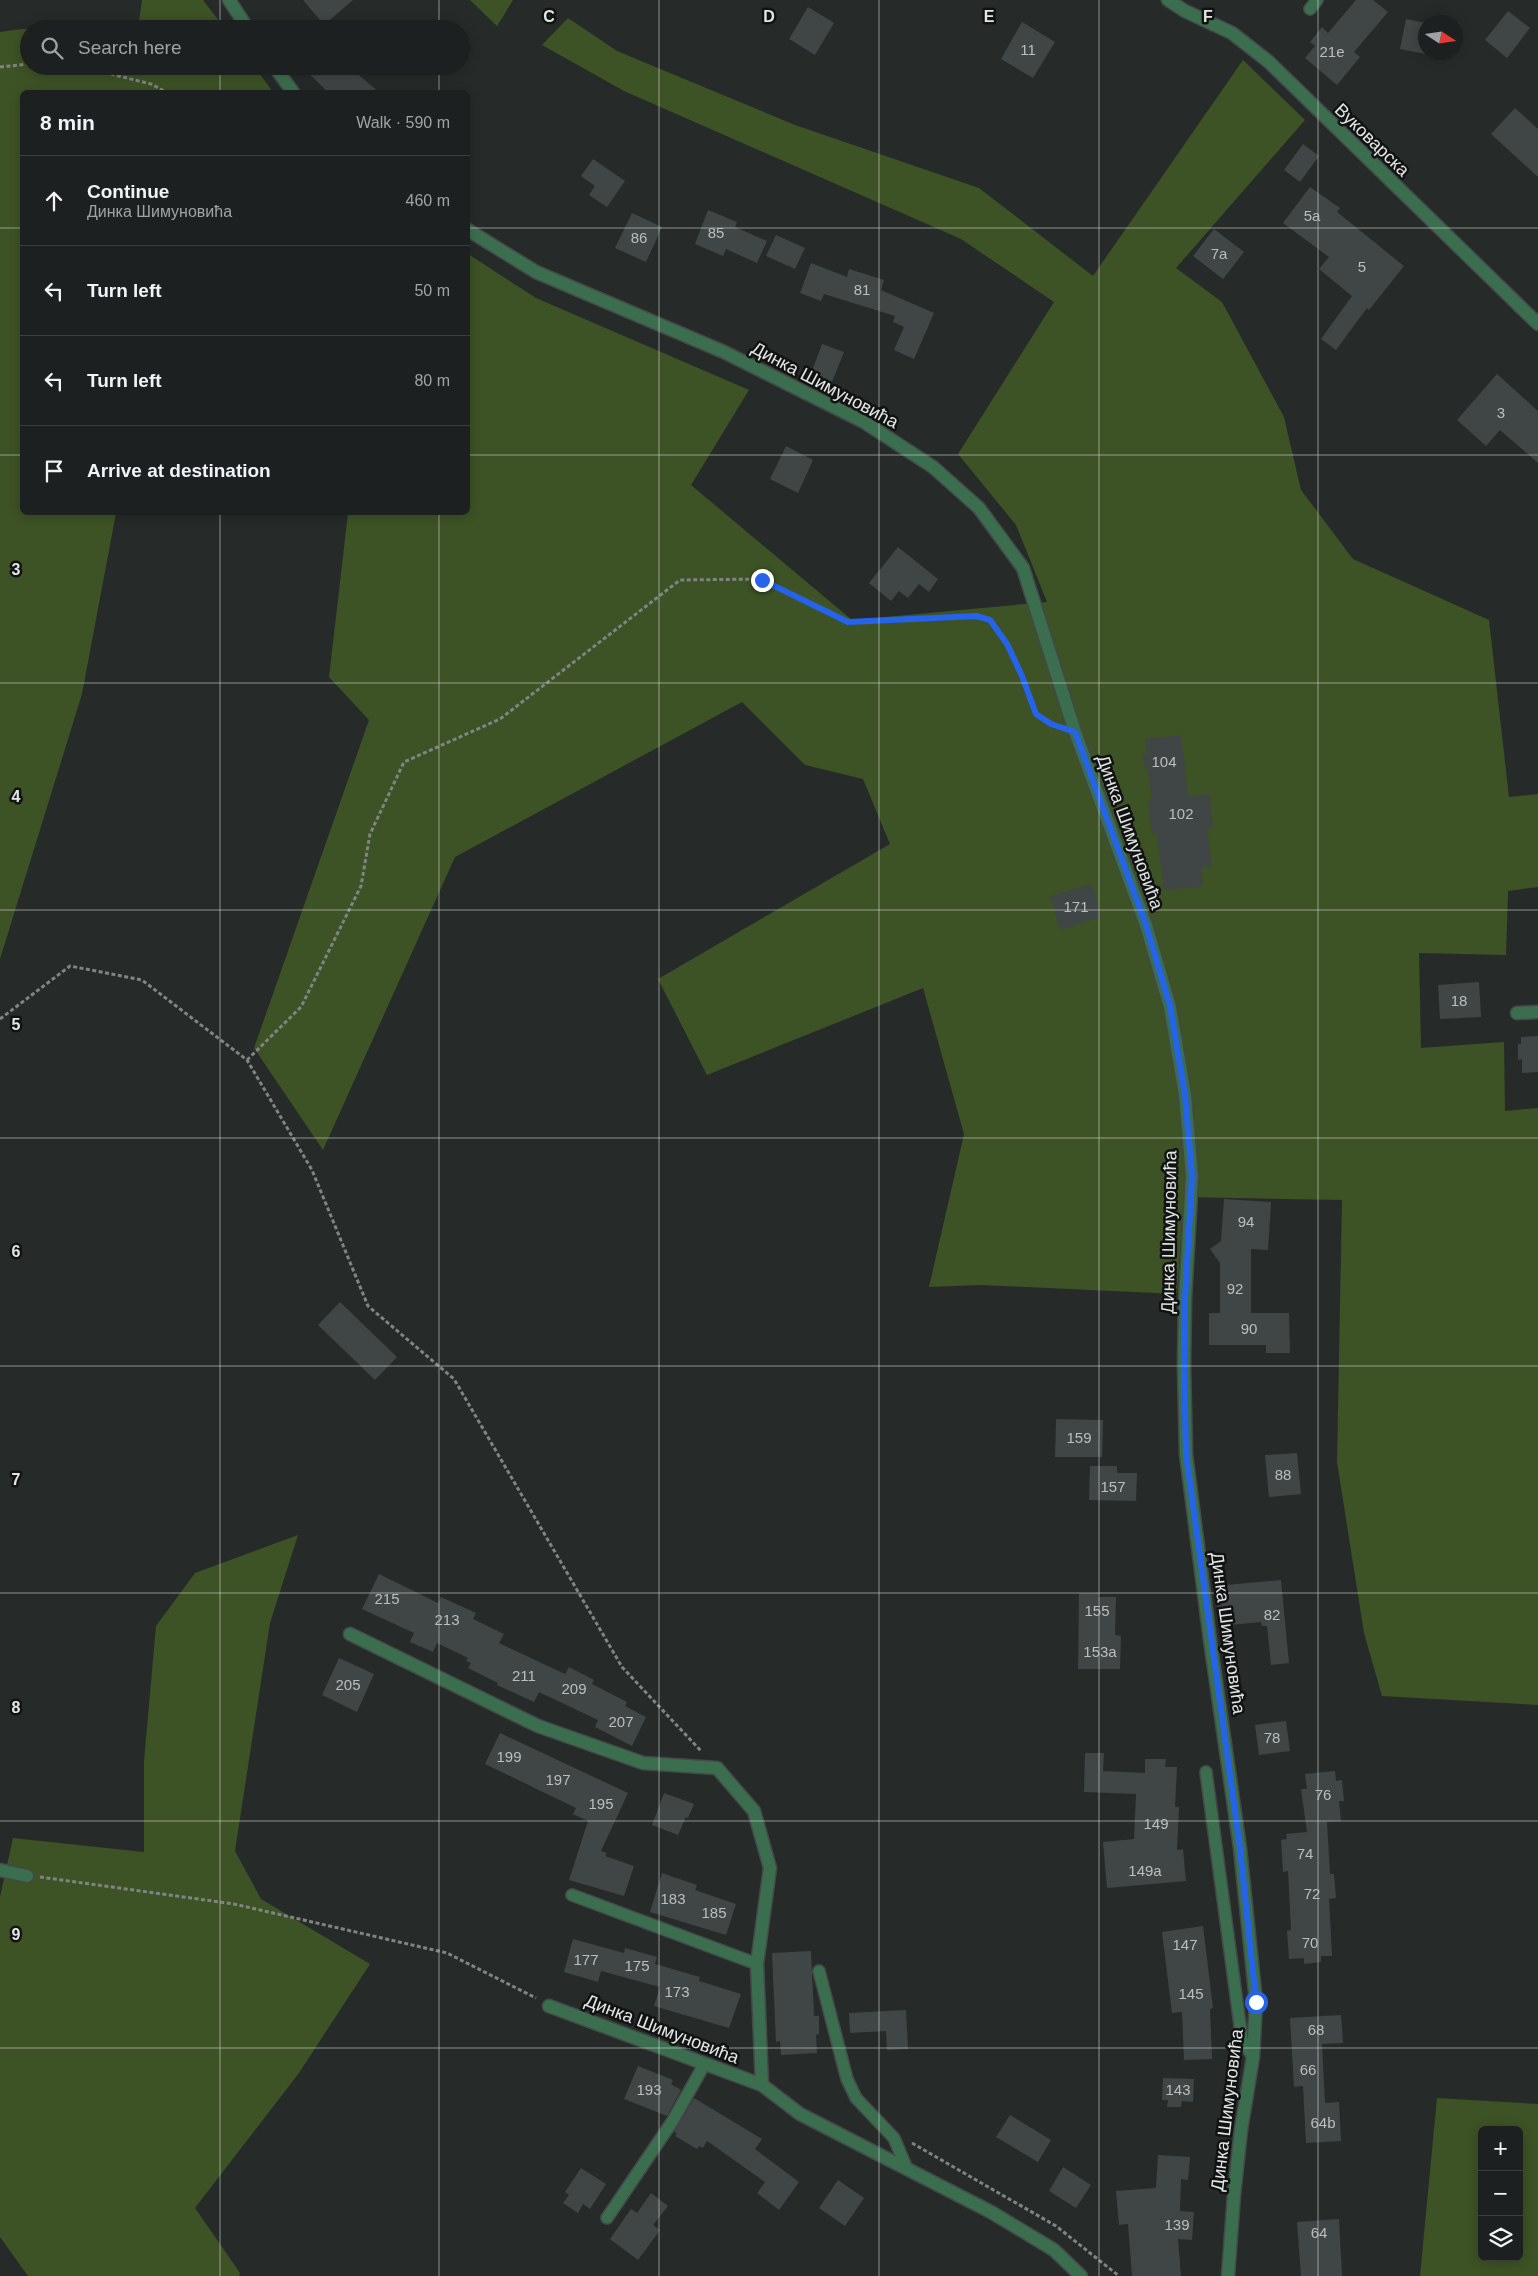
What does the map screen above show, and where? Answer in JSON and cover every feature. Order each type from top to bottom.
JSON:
[{"type":"street","points":[[228,0],[242,20]]},
{"type":"street","name":"Вуковарска","points":[[1168,0],[1185,11],[1232,33],[1269,62],[1538,324]]},
{"type":"street","points":[[281,75],[292,90]]},
{"type":"street","name":"Динка Шимуновића","points":[[470,231],[536,272],[724,352],[864,422],[933,466],[979,508],[1023,568],[1075,732],[1146,925],[1170,1006],[1185,1095],[1192,1176],[1185,1309],[1186,1454],[1250,1929],[1256,2002],[1253,2058],[1239,2149],[1228,2276]]},
{"type":"street","points":[[1517,1013],[1538,1012]]},
{"type":"street","points":[[350,1634],[538,1726],[643,1763],[716,1768]]},
{"type":"street","name":"Динка Шимуновића","points":[[716,1768],[754,1811],[770,1868],[758,1964],[762,2086]]},
{"type":"street","points":[[0,1870],[27,1876]]},
{"type":"street","name":"Динка Шимуновића","points":[[550,2006],[762,2086],[800,2114],[999,2216],[1054,2250],[1080,2276]]},
{"type":"lane","points":[[1206,1772],[1242,2040],[1253,2058]]},
{"type":"lane","points":[[572,1895],[758,1964]]},
{"type":"lane","points":[[819,1971],[847,2078],[856,2098],[887,2128],[894,2138],[907,2169]]},
{"type":"lane","points":[[606,2218],[672,2122],[704,2064]]},
{"type":"path","points":[[0,67],[20,65]]},
{"type":"path","points":[[115,75],[151,84],[162,90]]},
{"type":"path","points":[[247,1060],[301,1008],[361,886],[370,834],[404,762],[500,719],[680,580],[762,580],[848,622],[976,616],[990,620],[1007,644],[1022,676],[1036,714],[1051,724],[1075,732]]},
{"type":"path","points":[[0,1019],[70,966],[142,980],[247,1060],[312,1170],[368,1306],[454,1379],[622,1667],[716,1768]]},
{"type":"path","points":[[27,1876],[234,1904],[447,1953],[550,2006]]},
{"type":"path","points":[[887,2128],[1056,2226],[1119,2276]]},
{"type":"green space","points":[[142,0],[203,0],[218,20],[139,20]]},
{"type":"green space","points":[[470,0],[513,0],[497,26]]},
{"type":"green space","points":[[568,18],[617,51],[795,125],[979,188],[1093,276],[1243,60],[1305,120],[1176,268],[1222,302],[1284,417],[1301,490],[1353,559],[1489,620],[1509,797],[1538,794],[1538,887],[1508,891],[1506,955],[1419,953],[1421,1048],[1504,1042],[1505,1111],[1538,1108],[1538,1705],[1382,1696],[1364,1633],[1337,1462],[1342,1200],[1184,1197],[1177,1294],[981,1285],[929,1287],[964,1134],[923,988],[707,1075],[658,979],[890,844],[863,779],[805,765],[742,702],[455,857],[323,1150],[254,1048],[369,720],[329,677],[348,515],[470,515],[470,255],[536,298],[749,390],[691,485],[852,620],[1047,602],[1016,525],[958,454],[1054,302],[961,239],[624,91],[542,45]]},
{"type":"green space","points":[[20,29],[20,75],[261,75],[272,90],[20,90],[20,515],[116,515],[82,694],[0,959],[0,32]]},
{"type":"green space","points":[[298,1535],[270,1623],[235,1851],[261,1899],[370,1964],[299,2073],[195,2208],[240,2273],[239,2276],[28,2276],[0,2237],[0,1897],[13,1838],[144,1852],[144,1761],[156,1626],[195,1573]]},
{"type":"green space","points":[[1437,2098],[1538,2104],[1538,2276],[1420,2276]]},
{"type":"building","points":[[303,0],[353,0],[330,20],[320,20]]},
{"type":"building","points":[[1356,0],[1373,0],[1388,12],[1354,52],[1360,57],[1337,85],[1305,58],[1315,46],[1310,42],[1322,27],[1328,33]]},
{"type":"building","points":[[808,7],[834,23],[815,55],[789,39]]},
{"type":"building","points":[[1508,11],[1530,28],[1507,58],[1485,40]]},
{"type":"building","points":[[1406,19],[1418,21],[1418,52],[1400,49]]},
{"type":"building","points":[[1022,22],[1055,42],[1033,78],[1001,59]]},
{"type":"building","points":[[310,75],[359,75],[377,90],[326,90]]},
{"type":"building","points":[[1515,108],[1538,129],[1538,177],[1491,134]]},
{"type":"building","points":[[1303,144],[1319,156],[1300,182],[1284,170]]},
{"type":"building","points":[[593,159],[625,181],[607,207],[589,195],[595,186],[581,176]]},
{"type":"building","points":[[1310,187],[1340,208],[1337,212],[1404,266],[1369,310],[1367,308],[1336,350],[1321,339],[1352,296],[1319,269],[1329,257],[1283,223]]},
{"type":"building","points":[[708,210],[737,222],[735,227],[767,241],[757,263],[726,249],[723,256],[695,244]]},
{"type":"building","points":[[632,213],[662,227],[646,262],[615,248]]},
{"type":"building","points":[[1214,229],[1244,252],[1223,279],[1193,256]]},
{"type":"building","points":[[776,235],[805,248],[795,269],[766,256]]},
{"type":"building","points":[[811,263],[847,277],[849,269],[884,280],[881,290],[934,313],[914,359],[894,350],[904,327],[893,322],[895,316],[824,294],[821,301],[800,293]]},
{"type":"building","points":[[822,344],[844,352],[832,382],[811,374]]},
{"type":"building","points":[[1497,374],[1538,411],[1538,463],[1500,430],[1486,446],[1457,420]]},
{"type":"building","points":[[786,446],[813,460],[798,493],[770,479]]},
{"type":"building","points":[[898,547],[938,579],[929,592],[919,584],[908,598],[899,591],[891,601],[869,583]]},
{"type":"building","points":[[1181,735],[1188,796],[1209,794],[1213,827],[1207,828],[1212,866],[1201,867],[1203,886],[1164,890],[1157,834],[1152,834],[1148,801],[1152,800],[1148,770],[1145,770],[1143,754],[1147,753],[1145,739]]},
{"type":"building","points":[[1092,884],[1101,917],[1060,930],[1050,896]]},
{"type":"building","points":[[1479,982],[1481,1017],[1440,1019],[1438,985]]},
{"type":"building","points":[[1538,1036],[1538,1072],[1522,1073],[1522,1059],[1518,1060],[1518,1044],[1521,1044],[1521,1037]]},
{"type":"building","points":[[1224,1199],[1271,1202],[1268,1250],[1251,1249],[1251,1313],[1289,1313],[1290,1353],[1266,1353],[1266,1345],[1209,1345],[1209,1313],[1220,1313],[1220,1263],[1210,1249],[1221,1241]]},
{"type":"building","points":[[340,1302],[397,1357],[375,1380],[318,1325]]},
{"type":"building","points":[[1056,1419],[1103,1420],[1102,1457],[1055,1457]]},
{"type":"building","points":[[1297,1453],[1301,1494],[1269,1497],[1265,1455]]},
{"type":"building","points":[[1090,1466],[1117,1466],[1117,1473],[1137,1473],[1136,1501],[1089,1500]]},
{"type":"building","points":[[379,1574],[438,1603],[441,1597],[476,1613],[473,1619],[504,1634],[499,1643],[565,1674],[569,1667],[594,1680],[592,1684],[627,1702],[625,1706],[646,1717],[632,1746],[595,1727],[598,1720],[539,1692],[534,1702],[497,1685],[498,1683],[468,1668],[471,1663],[466,1661],[468,1658],[437,1643],[433,1652],[410,1642],[414,1633],[362,1609]]},
{"type":"building","points":[[1281,1580],[1289,1663],[1271,1665],[1267,1626],[1262,1626],[1261,1622],[1219,1626],[1215,1586]]},
{"type":"building","points":[[1079,1593],[1099,1593],[1098,1597],[1116,1597],[1115,1635],[1121,1636],[1120,1669],[1078,1669]]},
{"type":"building","points":[[339,1658],[374,1674],[357,1712],[322,1695]]},
{"type":"building","points":[[1286,1721],[1290,1751],[1259,1755],[1255,1725]]},
{"type":"building","points":[[500,1733],[628,1793],[601,1851],[607,1853],[605,1856],[634,1866],[624,1896],[569,1880],[588,1821],[573,1814],[576,1808],[485,1764]]},
{"type":"building","points":[[1085,1753],[1104,1753],[1103,1771],[1145,1773],[1145,1759],[1166,1759],[1165,1767],[1177,1767],[1175,1807],[1179,1807],[1177,1850],[1183,1849],[1186,1881],[1107,1888],[1103,1842],[1134,1839],[1136,1794],[1084,1792]]},
{"type":"building","points":[[1335,1771],[1336,1781],[1342,1780],[1344,1801],[1339,1801],[1341,1821],[1327,1822],[1330,1874],[1334,1874],[1336,1898],[1329,1899],[1332,1956],[1321,1956],[1321,1962],[1304,1964],[1304,1958],[1289,1959],[1287,1931],[1291,1930],[1288,1871],[1283,1872],[1281,1840],[1287,1839],[1286,1834],[1307,1832],[1301,1789],[1307,1789],[1305,1774]]},
{"type":"building","points":[[664,1793],[694,1804],[678,1835],[652,1825]]},
{"type":"building","points":[[662,1873],[697,1885],[695,1890],[736,1904],[726,1935],[650,1912]]},
{"type":"building","points":[[1203,1926],[1213,2008],[1210,2009],[1212,2059],[1184,2060],[1182,2012],[1172,2013],[1162,1932]]},
{"type":"building","points":[[573,1939],[624,1953],[625,1948],[657,1957],[655,1964],[700,1977],[699,1981],[741,1994],[729,2028],[654,2006],[660,1987],[601,1971],[598,1982],[564,1972]]},
{"type":"building","points":[[811,1951],[814,2016],[819,2016],[819,2034],[816,2035],[817,2053],[781,2055],[780,2041],[776,2042],[772,1953]]},
{"type":"building","points":[[906,2010],[908,2049],[887,2050],[886,2031],[850,2033],[849,2013]]},
{"type":"building","points":[[1341,2015],[1343,2043],[1322,2044],[1325,2103],[1339,2102],[1341,2141],[1306,2143],[1303,2086],[1294,2087],[1290,2018]]},
{"type":"building","points":[[638,2066],[673,2080],[671,2084],[681,2090],[667,2116],[624,2099]]},
{"type":"building","points":[[1163,2078],[1194,2079],[1193,2102],[1182,2101],[1181,2107],[1167,2107],[1168,2100],[1162,2100]]},
{"type":"building","points":[[694,2098],[762,2139],[755,2149],[799,2182],[779,2210],[757,2193],[765,2182],[707,2141],[703,2148],[699,2146],[697,2149],[675,2136],[677,2133],[674,2132]]},
{"type":"building","points":[[1010,2115],[1051,2140],[1038,2162],[996,2137]]},
{"type":"building","points":[[1158,2155],[1190,2157],[1188,2180],[1181,2179],[1180,2211],[1194,2212],[1192,2240],[1178,2239],[1181,2276],[1132,2276],[1128,2224],[1119,2225],[1116,2191],[1156,2188]]},
{"type":"building","points":[[1063,2167],[1091,2185],[1076,2208],[1049,2191]]},
{"type":"building","points":[[581,2168],[606,2184],[590,2209],[583,2204],[578,2213],[563,2203],[569,2195],[565,2192]]},
{"type":"building","points":[[838,2180],[864,2198],[845,2226],[819,2208]]},
{"type":"building","points":[[651,2193],[668,2206],[653,2225],[660,2230],[638,2260],[610,2239],[631,2209],[637,2213]]},
{"type":"building","points":[[1339,2219],[1342,2276],[1301,2276],[1297,2222]]},
{"type":"route","points":[[762,580],[848,622],[976,616],[990,620],[1007,644],[1022,676],[1036,714],[1051,724],[1075,732],[1146,925],[1170,1006],[1185,1095],[1192,1176],[1185,1299],[1186,1454],[1240,1848],[1256,2002]]}]
